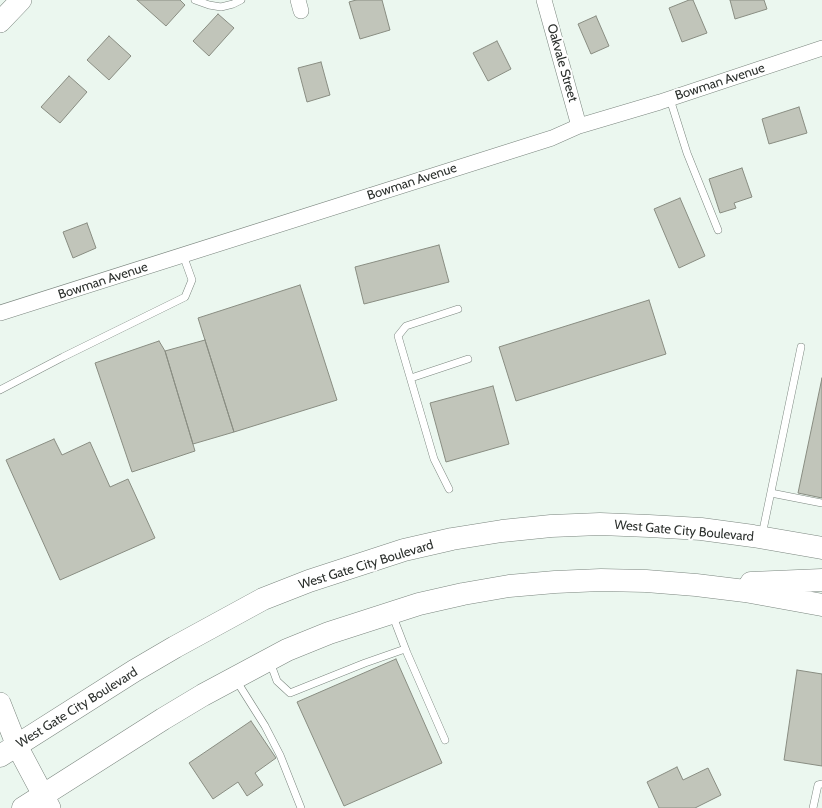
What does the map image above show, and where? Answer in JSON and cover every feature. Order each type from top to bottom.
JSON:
[{"type":"main road","points":[[0,22],[21,0]]},
{"type":"main road","name":"West Gate City Boulevard","points":[[8,751],[134,671],[263,599],[310,581],[404,550],[452,539],[502,531],[551,526],[600,524],[701,529],[762,537],[822,548]]},
{"type":"main road","points":[[23,808],[46,802],[163,719],[234,678],[287,650],[330,633],[419,604],[509,586],[601,580],[646,581],[696,585],[745,591],[822,605]]},
{"type":"main road","points":[[696,585],[822,580]]},
{"type":"main road","points":[[0,703],[8,751],[46,802]]},
{"type":"street","name":"Oakvale Street","points":[[544,0],[579,126]]},
{"type":"street","name":"Bowman Avenue","points":[[0,313],[552,138],[579,126],[670,99],[822,48]]},
{"type":"lane","points":[[195,0],[221,7],[233,4],[240,0]]},
{"type":"lane","points":[[670,99],[687,153],[718,230]]},
{"type":"lane","points":[[0,390],[185,297],[192,280],[183,255]]},
{"type":"lane","points":[[449,489],[434,459],[398,336],[406,326],[458,309]]},
{"type":"lane","points":[[762,537],[801,347]]},
{"type":"lane","points":[[410,378],[468,359]]},
{"type":"lane","points":[[771,493],[822,503]]},
{"type":"lane","points":[[391,612],[405,649],[445,740]]},
{"type":"lane","points":[[269,660],[277,681],[290,693],[365,663],[405,649]]},
{"type":"lane","points":[[234,678],[265,726],[277,749],[301,808]]},
{"type":"lane","points":[[813,808],[818,785],[822,784]]},
{"type":"building","points":[[137,0],[180,0],[185,5],[166,26]]},
{"type":"building","points":[[356,0],[382,0],[390,30],[360,39],[349,2]]},
{"type":"building","points":[[689,0],[693,0],[707,33],[682,42],[669,8]]},
{"type":"building","points":[[730,0],[764,0],[767,9],[735,19]]},
{"type":"building","points":[[218,14],[234,28],[209,56],[193,41]]},
{"type":"building","points":[[596,16],[609,46],[591,54],[578,24]]},
{"type":"building","points":[[109,36],[131,56],[109,80],[87,60]]},
{"type":"building","points":[[497,41],[511,69],[488,81],[473,53]]},
{"type":"building","points":[[321,62],[330,95],[307,102],[298,68]]},
{"type":"building","points":[[69,76],[87,92],[60,123],[41,107]]},
{"type":"building","points":[[799,107],[807,133],[769,144],[762,119]]},
{"type":"building","points":[[742,168],[752,197],[734,203],[736,208],[720,213],[709,179]]},
{"type":"building","points":[[680,198],[705,256],[679,268],[654,209]]},
{"type":"building","points":[[87,223],[96,248],[73,258],[63,232]]},
{"type":"building","points":[[439,245],[449,282],[364,304],[355,267]]},
{"type":"building","points":[[300,285],[337,400],[234,432],[198,318]]},
{"type":"building","points":[[649,300],[666,354],[516,401],[499,347]]},
{"type":"building","points":[[205,340],[234,432],[193,444],[165,351]]},
{"type":"building","points":[[159,341],[165,351],[195,451],[132,472],[95,363]]},
{"type":"building","points":[[822,378],[822,498],[798,493]]},
{"type":"building","points":[[493,386],[509,444],[446,462],[430,403]]},
{"type":"building","points":[[54,439],[62,455],[90,442],[110,487],[128,479],[155,538],[60,580],[6,460]]},
{"type":"building","points":[[396,659],[442,763],[344,806],[297,702]]},
{"type":"building","points":[[797,670],[822,674],[822,766],[784,760]]},
{"type":"building","points":[[251,721],[276,758],[255,773],[263,785],[247,796],[238,782],[213,799],[189,763]]},
{"type":"building","points":[[677,767],[683,780],[708,768],[721,795],[695,808],[659,808],[647,782]]}]
